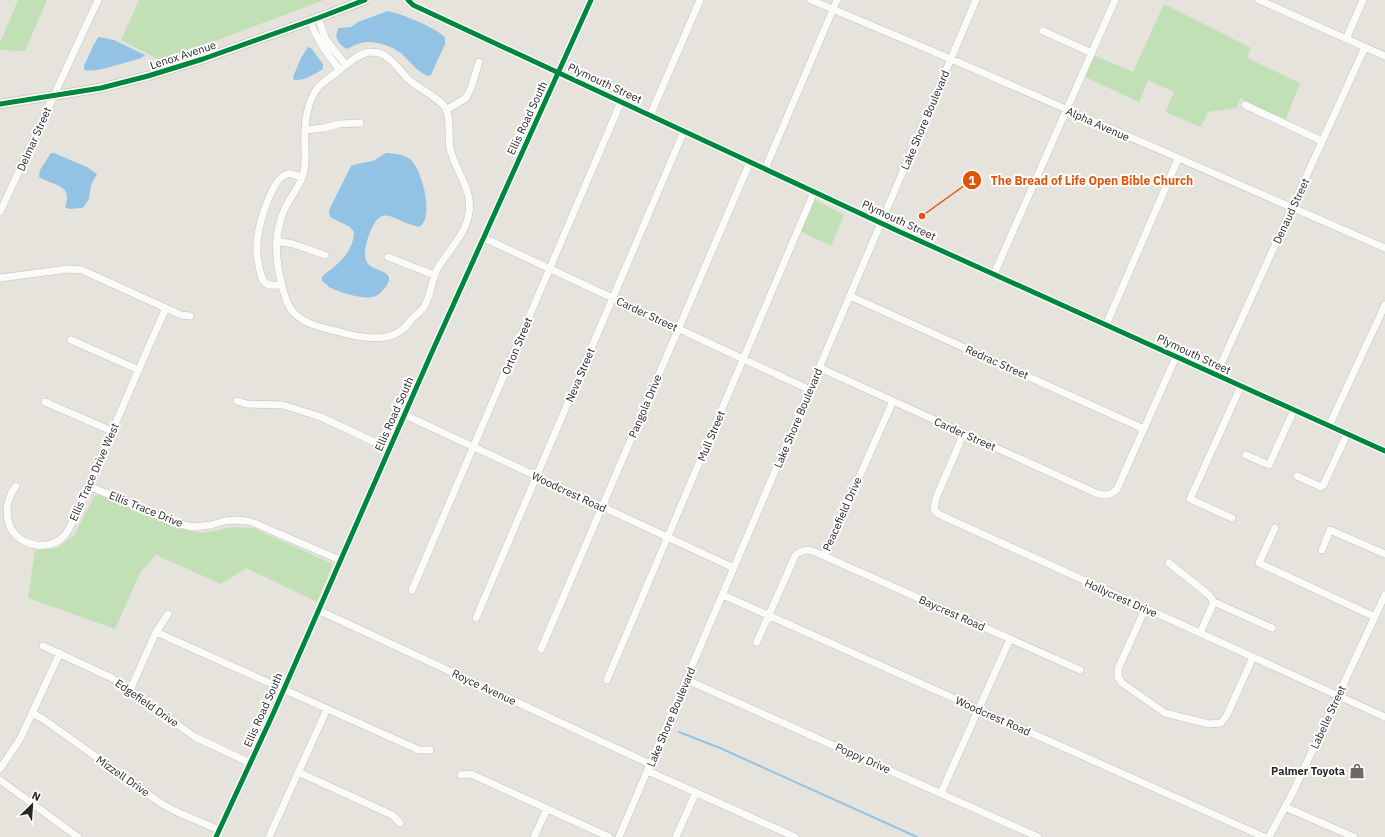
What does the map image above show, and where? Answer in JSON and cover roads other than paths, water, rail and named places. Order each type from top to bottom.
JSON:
[{"type":"main road","name":"Lenox Avenue","points":[[0,104],[100,88],[148,76],[203,59],[314,20],[365,0]]},
{"type":"street","name":"Delmar Street","points":[[0,212],[98,0]]},
{"type":"street","name":"Plymouth Street","points":[[408,0],[413,5],[881,223],[1385,451]]},
{"type":"street","name":"Ellis Road South","points":[[218,834],[591,0]]},
{"type":"street","points":[[650,116],[700,0]]},
{"type":"street","name":"Alpha Avenue","points":[[811,0],[951,59],[1385,248]]},
{"type":"street","points":[[765,169],[837,0]]},
{"type":"street","name":"Lake Shore Boulevard","points":[[620,837],[976,0]]},
{"type":"street","points":[[994,274],[1114,0]]},
{"type":"street","points":[[1259,0],[1385,56]]},
{"type":"street","points":[[1346,39],[1363,0]]},
{"type":"street","points":[[314,20],[343,68]]},
{"type":"street","points":[[1043,32],[1092,53]]},
{"type":"street","name":"Denaud Street","points":[[1216,375],[1365,47]]},
{"type":"street","points":[[369,52],[382,54],[411,81],[435,98],[444,107],[446,110],[450,149],[467,190],[470,202],[466,224],[434,275],[426,303],[422,311],[400,332],[393,336],[383,338],[342,333],[320,327],[298,317],[292,312],[287,304],[276,253],[276,241],[280,221],[302,177],[305,165],[305,130],[307,113],[317,89],[323,82],[343,68],[362,53],[369,52]]},
{"type":"street","points":[[446,110],[466,98],[471,88],[479,62]]},
{"type":"street","name":"Orton Street","points":[[412,590],[621,102]]},
{"type":"street","points":[[1245,105],[1322,141]]},
{"type":"street","points":[[305,130],[324,128],[340,124],[360,123]]},
{"type":"street","name":"Neva Street","points":[[476,618],[684,131]]},
{"type":"street","points":[[1106,325],[1178,159]]},
{"type":"street","name":"Pangola Drive","points":[[540,649],[750,162]]},
{"type":"street","points":[[282,285],[271,285],[263,281],[257,260],[258,232],[265,208],[280,179],[288,174],[302,177]]},
{"type":"street","name":"Mull Street","points":[[607,680],[814,192]]},
{"type":"street","name":"Carder Street","points":[[484,238],[810,390]]},
{"type":"street","points":[[276,241],[293,244],[325,255]]},
{"type":"street","points":[[388,256],[434,275]]},
{"type":"street","points":[[0,278],[68,269],[82,270],[181,315],[190,316]]},
{"type":"street","name":"Redrac Street","points":[[850,296],[1144,429]]},
{"type":"street","points":[[1329,426],[1385,305]]},
{"type":"street","name":"Ellis Trace Drive West","points":[[16,486],[8,500],[7,509],[8,523],[18,537],[30,544],[38,546],[52,544],[64,536],[88,486],[166,308]]},
{"type":"street","points":[[71,340],[139,370]]},
{"type":"street","points":[[1144,429],[1176,357]]},
{"type":"street","name":"Carder Street","points":[[820,368],[1098,494],[1111,494],[1117,489],[1144,429]]},
{"type":"street","points":[[1232,518],[1190,498],[1240,386]]},
{"type":"street","points":[[237,401],[247,404],[283,405],[321,417],[389,449]]},
{"type":"street","name":"Peacefield Drive","points":[[757,642],[795,556],[803,550],[807,550],[824,556],[893,401]]},
{"type":"street","points":[[45,402],[112,431]]},
{"type":"street","points":[[1246,455],[1269,465],[1294,410]]},
{"type":"street","name":"Woodcrest Road","points":[[405,415],[734,568]]},
{"type":"street","name":"Hollycrest Drive","points":[[964,433],[936,498],[934,509],[938,514],[1385,717]]},
{"type":"street","points":[[1297,476],[1321,487],[1324,484],[1347,434]]},
{"type":"street","name":"Ellis Trace Drive","points":[[88,486],[185,526],[201,526],[237,520],[254,523],[340,560]]},
{"type":"street","points":[[1275,528],[1259,563],[1375,617]]},
{"type":"street","points":[[1322,550],[1330,530],[1385,554]]},
{"type":"street","name":"Baycrest Road","points":[[824,556],[1080,670]]},
{"type":"street","points":[[1169,563],[1209,595],[1214,602],[1272,628]]},
{"type":"street","name":"Woodcrest Road","points":[[723,595],[1264,837]]},
{"type":"street","name":"Labelle Street","points":[[1269,837],[1285,807],[1385,595]]},
{"type":"street","points":[[1200,633],[1214,602]]},
{"type":"street","points":[[1146,609],[1118,669],[1118,677],[1122,683],[1165,713],[1210,724],[1220,723],[1227,716],[1253,657]]},
{"type":"street","name":"Royce Avenue","points":[[318,610],[649,768],[696,792],[795,837]]},
{"type":"street","points":[[130,690],[156,632],[168,614]]},
{"type":"street","points":[[156,632],[419,750],[430,750]]},
{"type":"street","points":[[941,793],[1010,639]]},
{"type":"street","name":"Edgefield Drive","points":[[43,646],[112,678],[195,737],[250,763]]},
{"type":"street","points":[[0,769],[20,740],[60,653]]},
{"type":"street","name":"Poppy Drive","points":[[687,680],[1038,837]]},
{"type":"street","points":[[269,837],[327,709]]},
{"type":"street","name":"Mizzell Drive","points":[[32,713],[43,719],[162,804],[218,834]]},
{"type":"street","points":[[298,772],[392,815],[400,822]]},
{"type":"street","points":[[461,775],[471,774],[609,837]]},
{"type":"street","points":[[0,780],[78,837]]},
{"type":"street","points":[[676,837],[696,792]]},
{"type":"street","points":[[1285,807],[1354,837]]},
{"type":"street","points":[[534,837],[547,808]]},
{"type":"water","points":[[388,11],[410,18],[427,26],[445,38],[445,44],[431,75],[428,76],[421,72],[415,68],[401,53],[387,46],[364,42],[347,49],[337,40],[336,34],[339,28],[351,27],[358,22]]},
{"type":"water","points":[[99,37],[114,40],[145,55],[139,59],[107,68],[89,71],[84,70],[84,66],[94,44]]},
{"type":"water","points":[[308,47],[311,48],[323,64],[323,69],[313,75],[294,80],[293,77],[301,58]]},
{"type":"water","points":[[51,153],[87,167],[97,174],[91,185],[89,199],[82,208],[69,209],[65,207],[67,194],[64,190],[61,187],[39,177],[40,170]]},
{"type":"water","points":[[386,153],[407,157],[416,167],[423,184],[426,214],[424,222],[419,227],[387,216],[382,216],[377,220],[367,241],[365,259],[370,266],[387,275],[389,277],[389,281],[385,288],[376,296],[359,297],[333,289],[322,281],[322,277],[338,263],[348,251],[352,243],[354,232],[350,227],[330,217],[329,212],[351,166],[373,161]]},
{"type":"waterway","points":[[679,732],[720,748],[917,837]]},
{"type":"place","name":"The Bread of Life Open Bible Church","points":[[922,216]]},
{"type":"place","name":"Palmer Toyota","points":[[1357,771]]}]
